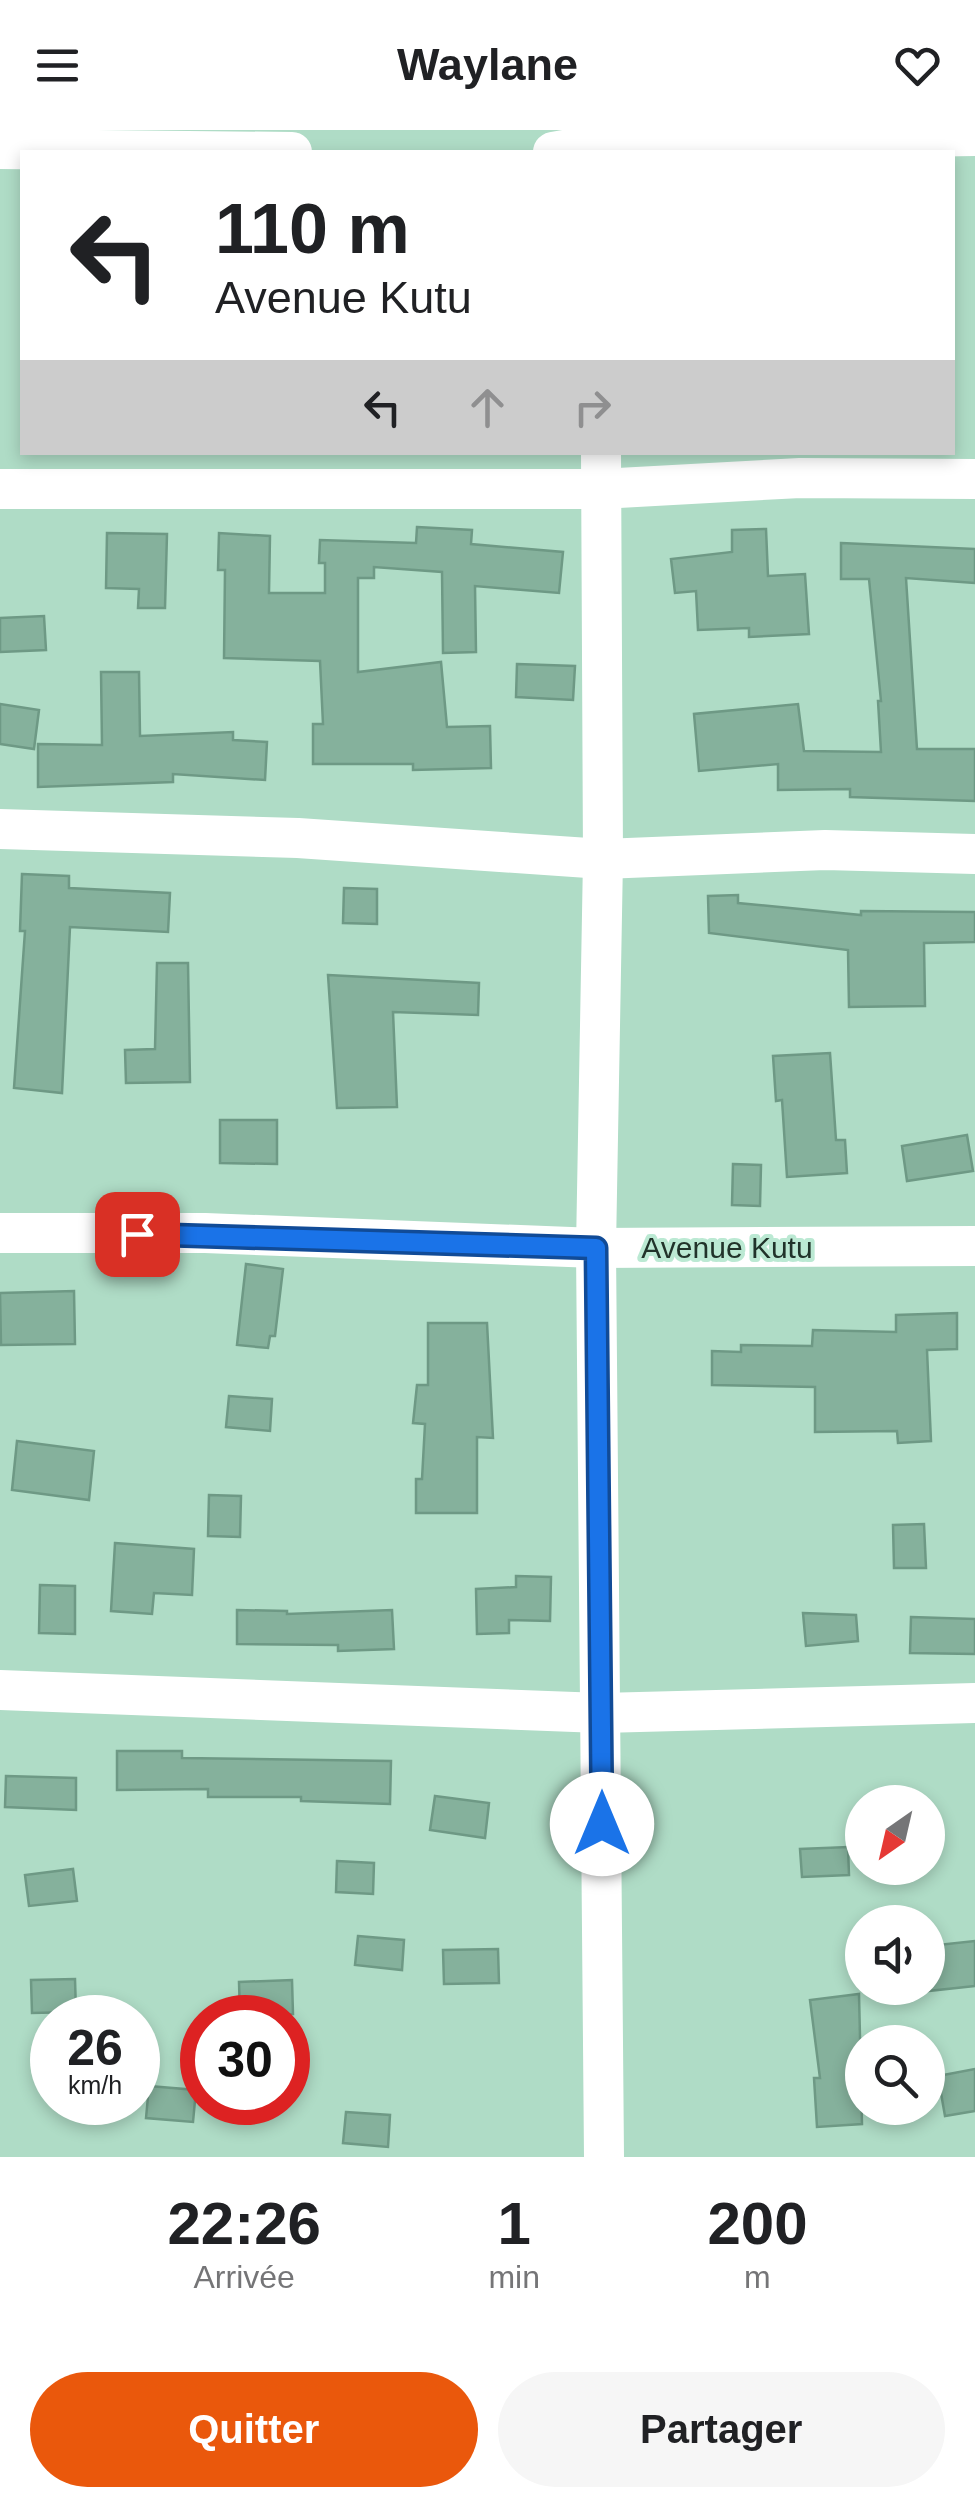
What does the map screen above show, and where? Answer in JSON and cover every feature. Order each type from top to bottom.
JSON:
[{"type":"street","points":[[563,150],[608,141],[975,136]]},
{"type":"street","points":[[0,149],[97,150]]},
{"type":"street","points":[[0,489],[601,471],[975,480]]},
{"type":"street","points":[[601,471],[603,858],[596,1248],[604,2157]]},
{"type":"street","points":[[0,829],[298,838],[603,858],[826,850],[975,854]]},
{"type":"street","name":"Avenue Kutu","points":[[0,1234],[205,1234],[596,1248],[975,1246]]},
{"type":"street","points":[[0,1690],[601,1713],[975,1704]]},
{"type":"building","points":[[417,527],[472,530],[471,544],[563,552],[559,593],[475,586],[476,652],[443,653],[442,572],[374,567],[374,578],[358,578],[358,672],[441,662],[447,727],[490,726],[491,768],[413,770],[413,764],[313,764],[313,724],[323,724],[320,661],[224,658],[225,570],[218,570],[219,533],[270,536],[269,593],[325,593],[325,563],[319,563],[320,540],[416,543]]},
{"type":"building","points":[[766,529],[768,576],[805,574],[809,634],[749,637],[749,628],[698,630],[696,591],[675,593],[671,559],[732,552],[732,530]]},
{"type":"building","points":[[107,533],[167,534],[165,608],[138,608],[139,589],[106,588]]},
{"type":"building","points":[[841,543],[975,549],[975,583],[906,578],[917,749],[975,749],[975,801],[850,797],[850,789],[778,790],[778,764],[699,771],[694,714],[798,704],[804,751],[881,752],[881,701],[869,579],[841,579]]},
{"type":"building","points":[[44,616],[46,650],[0,652],[0,618]]},
{"type":"building","points":[[517,664],[575,666],[573,700],[516,697]]},
{"type":"building","points":[[101,672],[139,672],[140,736],[233,732],[233,740],[267,742],[265,780],[173,774],[173,782],[38,787],[38,744],[102,745]]},
{"type":"building","points":[[0,704],[39,710],[34,749],[0,744]]},
{"type":"building","points":[[22,874],[69,876],[69,888],[170,893],[168,932],[70,927],[62,1093],[14,1088],[25,931],[20,931]]},
{"type":"building","points":[[344,888],[377,889],[377,924],[343,923]]},
{"type":"building","points":[[738,895],[738,903],[861,915],[861,911],[975,912],[975,942],[924,943],[925,1006],[849,1007],[848,950],[709,933],[708,896]]},
{"type":"building","points":[[157,963],[188,963],[190,1082],[126,1083],[125,1050],[155,1049]]},
{"type":"building","points":[[328,975],[479,983],[478,1015],[393,1012],[397,1107],[337,1108]]},
{"type":"building","points":[[830,1053],[836,1140],[845,1140],[847,1173],[787,1177],[782,1100],[776,1101],[773,1056]]},
{"type":"building","points":[[220,1120],[277,1120],[277,1164],[220,1163]]},
{"type":"building","points":[[967,1135],[973,1171],[907,1181],[902,1146]]},
{"type":"building","points":[[733,1164],[761,1165],[760,1206],[732,1205]]},
{"type":"building","points":[[246,1264],[283,1269],[275,1336],[270,1336],[268,1348],[237,1345]]},
{"type":"building","points":[[74,1291],[75,1344],[1,1345],[0,1293]]},
{"type":"building","points":[[957,1313],[957,1349],[927,1350],[931,1441],[898,1443],[897,1431],[815,1432],[815,1387],[712,1385],[712,1351],[741,1352],[741,1345],[812,1346],[813,1330],[896,1332],[896,1315]]},
{"type":"building","points":[[428,1323],[487,1323],[493,1438],[477,1437],[477,1513],[416,1513],[416,1479],[422,1479],[425,1424],[413,1423],[417,1385],[428,1385]]},
{"type":"building","points":[[229,1396],[272,1399],[270,1431],[226,1427]]},
{"type":"building","points":[[17,1441],[94,1451],[89,1500],[12,1490]]},
{"type":"building","points":[[209,1495],[241,1496],[240,1537],[208,1536]]},
{"type":"building","points":[[924,1524],[926,1568],[894,1568],[893,1525]]},
{"type":"building","points":[[115,1543],[194,1549],[192,1595],[154,1593],[152,1614],[111,1611]]},
{"type":"building","points":[[516,1576],[551,1577],[550,1621],[509,1620],[509,1633],[477,1634],[476,1589],[516,1587]]},
{"type":"building","points":[[40,1585],[75,1586],[75,1634],[39,1633]]},
{"type":"building","points":[[237,1610],[287,1614],[392,1610],[394,1649],[338,1651],[338,1645],[237,1644]]},
{"type":"building","points":[[803,1613],[856,1615],[858,1641],[806,1646]]},
{"type":"building","points":[[911,1617],[975,1619],[975,1654],[910,1653]]},
{"type":"building","points":[[117,1751],[182,1751],[182,1758],[391,1761],[390,1804],[301,1801],[301,1797],[208,1797],[208,1789],[117,1790]]},
{"type":"building","points":[[6,1776],[76,1778],[76,1810],[5,1807]]},
{"type":"building","points":[[435,1796],[489,1803],[485,1838],[430,1830]]},
{"type":"building","points":[[845,1847],[845,1875],[802,1877],[800,1849]]},
{"type":"building","points":[[337,1861],[374,1863],[373,1894],[336,1892]]},
{"type":"building","points":[[73,1869],[77,1901],[29,1906],[25,1875]]},
{"type":"building","points":[[358,1936],[404,1940],[402,1970],[355,1965]]},
{"type":"building","points":[[975,1941],[975,1986],[945,1989],[945,1944]]},
{"type":"building","points":[[498,1949],[499,1983],[444,1984],[443,1950]]},
{"type":"building","points":[[75,1979],[75,1995],[31,1995],[31,1980]]},
{"type":"building","points":[[292,1980],[292,1995],[239,1995],[239,1982]]},
{"type":"building","points":[[845,1996],[845,2005],[859,2005],[860,2025],[845,2025],[847,2125],[817,2127],[814,2078],[820,2078],[810,2000]]},
{"type":"building","points":[[975,2069],[975,2111],[945,2116],[945,2075]]},
{"type":"building","points":[[160,2087],[180,2089],[180,2121],[160,2119]]},
{"type":"building","points":[[346,2112],[390,2115],[388,2147],[343,2143]]},
{"type":"route","points":[[137,1234],[596,1248],[602,1824]]}]
